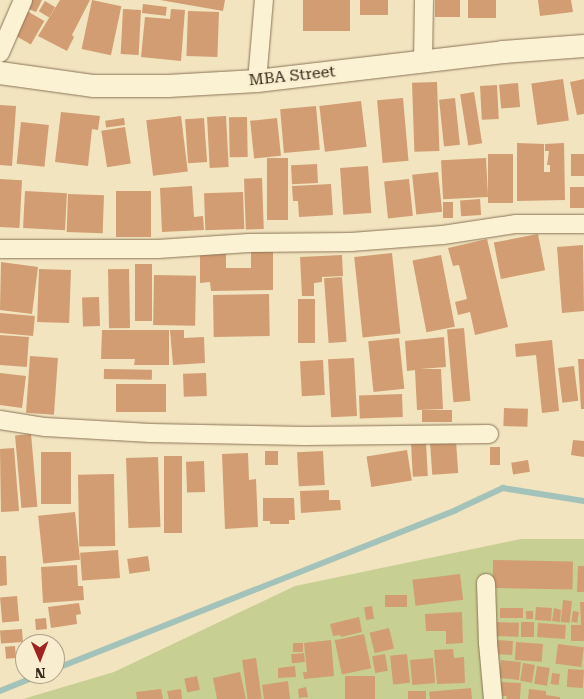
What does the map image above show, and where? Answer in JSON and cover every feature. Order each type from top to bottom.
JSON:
[{"type":"street","points":[[0,53],[24,0]]},
{"type":"street","points":[[257,81],[264,0]]},
{"type":"street","points":[[423,62],[424,0]]},
{"type":"street","name":"MBA Street","points":[[0,73],[94,86],[168,86],[257,81],[584,46]]},
{"type":"street","points":[[0,249],[158,249],[248,243],[351,242],[443,235],[516,224],[584,224]]},
{"type":"street","points":[[0,420],[45,427],[150,433],[304,436],[489,434]]},
{"type":"street","points":[[486,583],[488,643],[493,699]]},
{"type":"green space","points":[[521,539],[584,539],[584,699],[23,699],[114,672],[295,586]]},
{"type":"building","points":[[28,0],[42,0],[36,12],[24,7]]},
{"type":"building","points":[[60,0],[90,0],[72,35],[74,37],[67,51],[38,36]]},
{"type":"building","points":[[92,0],[121,6],[111,55],[82,49]]},
{"type":"building","points":[[160,0],[225,0],[223,11]]},
{"type":"building","points":[[303,0],[350,0],[350,31],[303,31]]},
{"type":"building","points":[[360,0],[388,0],[388,15],[360,15]]},
{"type":"building","points":[[435,0],[460,0],[460,17],[435,17]]},
{"type":"building","points":[[468,0],[496,0],[496,18],[468,18]]},
{"type":"building","points":[[538,0],[571,0],[573,12],[540,16]]},
{"type":"building","points":[[45,1],[55,7],[49,17],[39,11]]},
{"type":"building","points":[[143,4],[167,7],[166,16],[142,13]]},
{"type":"building","points":[[123,9],[141,10],[139,55],[121,54]]},
{"type":"building","points":[[171,9],[185,10],[181,61],[141,57],[145,17],[170,19]]},
{"type":"building","points":[[27,11],[44,21],[31,44],[14,34]]},
{"type":"building","points":[[188,11],[219,12],[217,57],[186,56]]},
{"type":"building","points":[[563,79],[569,121],[537,125],[531,83]]},
{"type":"building","points":[[584,79],[584,114],[577,115],[570,82]]},
{"type":"building","points":[[437,82],[439,151],[414,152],[412,83]]},
{"type":"building","points":[[518,83],[520,107],[501,109],[499,85]]},
{"type":"building","points":[[497,85],[499,119],[482,120],[480,86]]},
{"type":"building","points":[[474,92],[482,143],[468,146],[460,94]]},
{"type":"building","points":[[403,98],[408,161],[383,163],[377,100]]},
{"type":"building","points":[[455,98],[460,145],[444,146],[439,100]]},
{"type":"building","points":[[361,101],[367,147],[325,152],[319,106]]},
{"type":"building","points":[[0,105],[16,106],[12,166],[0,165]]},
{"type":"building","points":[[316,106],[320,150],[284,153],[280,109]]},
{"type":"building","points":[[61,112],[100,116],[98,130],[92,129],[88,166],[55,162]]},
{"type":"building","points":[[181,116],[188,172],[153,176],[146,120]]},
{"type":"building","points":[[226,116],[229,167],[210,168],[207,117]]},
{"type":"building","points":[[229,117],[247,117],[248,157],[230,157]]},
{"type":"building","points":[[124,118],[125,125],[106,128],[105,121]]},
{"type":"building","points":[[204,118],[207,162],[188,163],[185,119]]},
{"type":"building","points":[[277,118],[281,156],[254,159],[250,121]]},
{"type":"building","points":[[21,122],[49,125],[44,167],[17,164]]},
{"type":"building","points":[[125,127],[131,164],[107,167],[101,131]]},
{"type":"building","points":[[517,143],[544,144],[544,172],[550,172],[550,165],[547,165],[549,151],[545,151],[545,144],[564,143],[565,200],[517,201]]},
{"type":"building","points":[[488,154],[513,154],[513,203],[488,203]]},
{"type":"building","points":[[571,154],[584,154],[584,176],[571,176]]},
{"type":"building","points":[[267,158],[288,158],[288,220],[267,220]]},
{"type":"building","points":[[486,158],[488,197],[443,199],[441,160]]},
{"type":"building","points":[[317,164],[318,183],[292,184],[291,165]]},
{"type":"building","points":[[368,166],[371,213],[343,215],[340,168]]},
{"type":"building","points":[[438,172],[442,212],[416,214],[412,175]]},
{"type":"building","points":[[262,178],[264,229],[246,230],[244,179]]},
{"type":"building","points":[[0,179],[22,180],[19,228],[0,227]]},
{"type":"building","points":[[409,179],[413,216],[388,218],[384,182]]},
{"type":"building","points":[[331,184],[333,215],[299,217],[298,201],[293,201],[292,186]]},
{"type":"building","points":[[192,186],[194,217],[203,216],[204,230],[162,232],[160,188]]},
{"type":"building","points":[[570,187],[584,187],[584,208],[570,208]]},
{"type":"building","points":[[25,191],[67,193],[65,230],[23,228]]},
{"type":"building","points":[[116,191],[151,191],[151,237],[116,237]]},
{"type":"building","points":[[243,192],[244,229],[205,230],[204,193]]},
{"type":"building","points":[[68,194],[104,195],[103,233],[67,232]]},
{"type":"building","points":[[480,199],[481,215],[461,216],[460,200]]},
{"type":"building","points":[[443,202],[453,202],[453,218],[443,218]]},
{"type":"building","points":[[538,234],[545,270],[501,279],[494,243]]},
{"type":"building","points":[[487,239],[508,327],[475,335],[470,312],[458,315],[455,302],[467,299],[459,265],[453,266],[448,248]]},
{"type":"building","points":[[583,245],[584,311],[562,313],[557,247]]},
{"type":"building","points":[[200,250],[226,250],[226,268],[251,268],[251,252],[273,251],[273,290],[211,291],[210,282],[200,283]]},
{"type":"building","points":[[392,253],[400,334],[363,338],[354,257]]},
{"type":"building","points":[[342,255],[343,276],[322,277],[322,282],[314,283],[314,296],[302,296],[300,257]]},
{"type":"building","points":[[441,255],[455,327],[426,332],[413,261]]},
{"type":"building","points":[[1,262],[38,267],[32,314],[0,310]]},
{"type":"building","points":[[135,264],[152,264],[152,321],[135,321]]},
{"type":"building","points":[[39,269],[71,270],[69,323],[37,322]]},
{"type":"building","points":[[108,269],[129,269],[130,328],[109,328]]},
{"type":"building","points":[[154,275],[196,276],[195,326],[153,325]]},
{"type":"building","points":[[342,277],[347,342],[329,343],[324,278]]},
{"type":"building","points":[[269,294],[270,336],[214,337],[213,295]]},
{"type":"building","points":[[99,297],[100,326],[83,327],[82,298]]},
{"type":"building","points":[[298,299],[315,299],[315,343],[298,343]]},
{"type":"building","points":[[0,313],[35,316],[33,336],[0,333]]},
{"type":"building","points":[[464,328],[470,401],[453,402],[447,329]]},
{"type":"building","points":[[102,330],[169,330],[169,365],[134,365],[135,359],[101,359]]},
{"type":"building","points":[[170,330],[184,330],[184,338],[204,337],[205,363],[173,365]]},
{"type":"building","points":[[0,335],[29,337],[27,367],[0,365]]},
{"type":"building","points":[[444,337],[446,367],[420,369],[441,369],[443,409],[417,410],[415,370],[407,371],[405,341]]},
{"type":"building","points":[[399,338],[404,389],[374,392],[368,341]]},
{"type":"building","points":[[552,340],[559,411],[542,413],[536,355],[516,357],[515,344]]},
{"type":"building","points":[[30,356],[58,358],[54,415],[26,413]]},
{"type":"building","points":[[354,358],[357,416],[331,417],[328,359]]},
{"type":"building","points":[[578,359],[584,359],[584,409],[581,409]]},
{"type":"building","points":[[323,360],[325,395],[302,396],[300,361]]},
{"type":"building","points":[[574,366],[578,401],[562,403],[558,368]]},
{"type":"building","points":[[104,369],[152,370],[152,380],[104,379]]},
{"type":"building","points":[[0,373],[26,376],[22,408],[0,405]]},
{"type":"building","points":[[206,373],[207,396],[184,397],[183,374]]},
{"type":"building","points":[[116,384],[166,384],[166,412],[116,412]]},
{"type":"building","points":[[402,394],[403,417],[360,418],[359,396]]},
{"type":"building","points":[[504,408],[528,409],[527,427],[503,426]]},
{"type":"building","points":[[422,410],[452,410],[452,422],[422,422]]},
{"type":"building","points":[[31,434],[37,507],[21,508],[15,435]]},
{"type":"building","points":[[573,440],[584,441],[584,457],[571,455]]},
{"type":"building","points":[[456,441],[458,473],[432,475],[430,443]]},
{"type":"building","points":[[426,442],[428,476],[413,477],[411,443]]},
{"type":"building","points":[[490,447],[500,447],[500,465],[490,465]]},
{"type":"building","points":[[14,448],[19,511],[1,512],[0,449]]},
{"type":"building","points":[[407,450],[412,481],[371,487],[367,456]]},
{"type":"building","points":[[265,451],[278,451],[278,465],[265,465]]},
{"type":"building","points":[[323,451],[325,485],[299,486],[297,452]]},
{"type":"building","points":[[41,452],[71,452],[71,504],[41,504]]},
{"type":"building","points":[[248,453],[249,480],[256,479],[258,527],[225,529],[222,454]]},
{"type":"building","points":[[164,456],[182,456],[182,533],[164,533]]},
{"type":"building","points":[[158,457],[160,527],[128,528],[126,458]]},
{"type":"building","points":[[528,460],[530,472],[513,475],[511,463]]},
{"type":"building","points":[[204,461],[205,492],[187,493],[186,462]]},
{"type":"building","points":[[114,474],[115,546],[79,547],[78,475]]},
{"type":"building","points":[[329,490],[329,500],[340,500],[341,510],[301,513],[300,491]]},
{"type":"building","points":[[263,498],[294,498],[295,520],[289,520],[289,524],[270,524],[270,521],[263,521]]},
{"type":"building","points":[[75,512],[80,560],[43,564],[38,516]]},
{"type":"building","points":[[118,550],[120,578],[82,581],[80,553]]},
{"type":"building","points":[[0,556],[6,556],[7,585],[0,586]]},
{"type":"building","points":[[148,556],[150,571],[129,574],[127,559]]},
{"type":"building","points":[[493,560],[573,561],[572,589],[493,588]]},
{"type":"building","points":[[77,565],[78,586],[83,586],[84,600],[43,603],[41,567]]},
{"type":"building","points":[[578,566],[584,566],[584,592],[577,592]]},
{"type":"building","points":[[460,574],[463,600],[416,606],[412,580]]},
{"type":"building","points":[[385,595],[407,595],[407,607],[385,607]]},
{"type":"building","points":[[17,596],[19,621],[2,622],[0,597]]},
{"type":"building","points":[[563,600],[572,601],[570,623],[561,622]]},
{"type":"building","points":[[580,602],[584,602],[584,641],[571,641],[571,625],[581,625]]},
{"type":"building","points":[[79,603],[81,614],[76,615],[77,624],[51,628],[48,607]]},
{"type":"building","points":[[372,606],[374,619],[366,620],[364,607]]},
{"type":"building","points":[[536,607],[552,608],[551,621],[535,620]]},
{"type":"building","points":[[500,608],[523,608],[523,618],[500,618]]},
{"type":"building","points":[[554,608],[561,610],[560,622],[552,621]]},
{"type":"building","points":[[526,611],[533,611],[533,619],[526,619]]},
{"type":"building","points":[[573,611],[579,612],[577,623],[571,622]]},
{"type":"building","points":[[462,612],[463,643],[446,644],[446,631],[426,631],[425,614]]},
{"type":"building","points":[[359,617],[362,632],[341,637],[340,635],[333,636],[330,624]]},
{"type":"building","points":[[46,618],[47,629],[36,630],[35,619]]},
{"type":"building","points":[[494,622],[519,623],[518,637],[494,636]]},
{"type":"building","points":[[521,622],[534,622],[534,637],[521,637]]},
{"type":"building","points":[[538,623],[566,625],[565,639],[537,637]]},
{"type":"building","points":[[389,628],[394,648],[375,653],[370,633]]},
{"type":"building","points":[[22,629],[22,634],[15,634],[15,643],[1,644],[0,631]]},
{"type":"building","points":[[364,634],[371,668],[342,674],[335,640]]},
{"type":"building","points":[[331,640],[334,676],[304,679],[303,672],[307,672],[304,643]]},
{"type":"building","points":[[495,640],[513,641],[512,655],[494,654]]},
{"type":"building","points":[[516,642],[543,644],[542,662],[515,660]]},
{"type":"building","points":[[293,643],[303,643],[303,652],[293,652]]},
{"type":"building","points":[[558,644],[584,647],[581,667],[556,664]]},
{"type":"building","points":[[15,646],[15,658],[6,659],[5,647]]},
{"type":"building","points":[[453,649],[454,658],[464,657],[465,683],[437,684],[434,650]]},
{"type":"building","points":[[304,653],[305,662],[292,663],[291,654]]},
{"type":"building","points":[[385,654],[388,671],[375,673],[372,656]]},
{"type":"building","points":[[407,654],[410,683],[393,685],[390,656]]},
{"type":"building","points":[[256,658],[262,699],[248,699],[242,660]]},
{"type":"building","points":[[433,658],[435,683],[412,685],[410,660]]},
{"type":"building","points":[[501,660],[521,662],[519,680],[499,678]]},
{"type":"building","points":[[523,663],[535,665],[532,683],[520,681]]},
{"type":"building","points":[[295,666],[296,677],[278,678],[278,668]]},
{"type":"building","points":[[537,666],[550,668],[547,686],[534,684]]},
{"type":"building","points":[[568,669],[584,670],[583,688],[567,687]]},
{"type":"building","points":[[240,672],[246,699],[217,699],[213,678]]},
{"type":"building","points":[[552,673],[560,674],[559,685],[551,684]]},
{"type":"building","points":[[197,676],[200,690],[187,692],[184,679]]},
{"type":"building","points":[[345,676],[375,676],[375,699],[345,699]]},
{"type":"building","points":[[288,681],[290,699],[264,699],[262,685]]},
{"type":"building","points":[[499,682],[521,683],[520,699],[506,699],[507,696],[498,696]]},
{"type":"building","points":[[306,687],[308,697],[299,698],[298,689]]},
{"type":"building","points":[[471,688],[472,699],[430,699],[429,692]]},
{"type":"building","points":[[161,689],[163,699],[137,699],[136,692]]},
{"type":"building","points":[[181,689],[182,699],[169,699],[167,691]]},
{"type":"building","points":[[529,689],[546,691],[546,695],[560,697],[560,699],[528,699]]},
{"type":"building","points":[[408,691],[426,691],[426,699],[408,699]]},
{"type":"waterway","points":[[65,665],[456,510],[503,488],[584,501]]},
{"type":"waterway","points":[[0,691],[17,684]]}]
